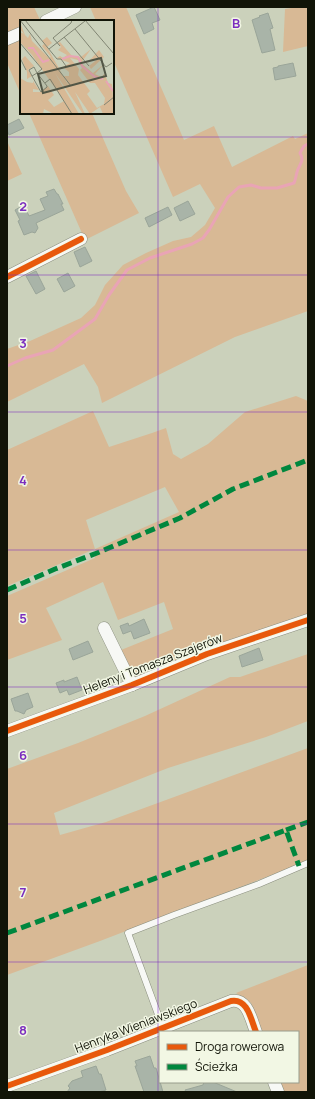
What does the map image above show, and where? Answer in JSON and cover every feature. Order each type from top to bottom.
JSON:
[{"type":"street","points":[[48,20],[75,7]]},
{"type":"street","points":[[7,39],[20,33]]},
{"type":"street","points":[[7,277],[81,239]]},
{"type":"street","name":"Heleny i Tomasza Szajerów","points":[[7,731],[132,685],[207,654],[308,620]]},
{"type":"street","name":"Heleny i Tomasza Szajerów","points":[[104,628],[132,685]]},
{"type":"street","name":"Henryka Wieniawskiego","points":[[166,1029],[235,1000],[246,1007],[256,1031]]},
{"type":"street","name":"Henryka Wieniawskiego","points":[[7,1086],[159,1031]]},
{"type":"lane","points":[[166,1029],[128,934],[174,915],[259,884],[308,863]]},
{"type":"shaded area","points":[[7,7],[34,7],[40,20],[20,20],[20,29],[7,35]]},
{"type":"shaded area","points":[[90,7],[126,7],[184,140],[214,126],[232,167],[293,136],[295,139],[308,133],[308,311],[235,337],[102,403],[98,387],[84,364],[7,402],[7,349],[30,341],[81,318],[95,305],[105,285],[123,265],[173,241],[191,237],[205,225],[215,208],[200,184],[173,197],[114,62],[114,20],[96,20]]},
{"type":"shaded area","points":[[308,7],[308,46],[283,52],[285,9]]},
{"type":"shaded area","points":[[20,38],[20,93],[7,63],[7,45]]},
{"type":"shaded area","points":[[29,114],[92,114],[126,191],[139,213],[85,240]]},
{"type":"shaded area","points":[[7,141],[22,174],[7,181]]},
{"type":"shaded area","points":[[296,396],[308,401],[308,616],[237,638],[135,680],[121,650],[173,629],[164,602],[118,620],[103,582],[46,608],[62,640],[7,660],[7,596],[95,558],[95,549],[7,586],[7,450],[93,411],[109,447],[166,428],[173,454],[181,459],[208,444],[245,412]],"holes":[[[165,487],[179,512],[95,549],[86,520]]]},
{"type":"shaded area","points":[[308,654],[308,721],[266,737],[168,768],[54,813],[60,835],[106,822],[308,748],[308,861],[7,975],[7,769],[145,716],[230,677],[240,677]]},
{"type":"shaded area","points":[[308,965],[308,1092],[283,1092],[280,1083],[299,1083],[299,1031],[262,1031],[251,1003],[236,993]]},
{"type":"building","points":[[154,7],[160,20],[152,23],[154,29],[144,34],[136,15]]},
{"type":"building","points":[[268,13],[273,28],[270,29],[275,50],[262,53],[252,20]]},
{"type":"building","points":[[293,63],[296,76],[275,80],[273,68]]},
{"type":"building","points":[[19,119],[24,128],[9,135],[7,125]]},
{"type":"building","points":[[54,189],[63,204],[61,204],[64,210],[36,223],[38,228],[35,233],[32,232],[24,235],[18,221],[20,220],[15,210],[24,205],[29,216],[45,210],[40,199],[48,196],[46,192]]},
{"type":"building","points":[[188,201],[195,214],[180,221],[174,208]]},
{"type":"building","points":[[168,207],[172,215],[149,227],[145,218]]},
{"type":"building","points":[[85,247],[92,261],[80,267],[74,252]]},
{"type":"building","points":[[36,271],[45,289],[36,294],[26,276]]},
{"type":"building","points":[[68,273],[75,286],[64,292],[57,279]]},
{"type":"building","points":[[144,619],[150,633],[134,639],[131,631],[123,634],[120,626],[128,623],[129,626]]},
{"type":"building","points":[[88,641],[93,652],[73,660],[69,649]]},
{"type":"building","points":[[259,648],[263,660],[242,667],[239,656]]},
{"type":"building","points":[[77,677],[82,690],[69,695],[67,690],[60,693],[56,683],[64,680],[64,682]]},
{"type":"building","points":[[28,693],[33,707],[26,710],[24,714],[15,711],[11,699]]},
{"type":"building","points":[[150,1056],[154,1068],[156,1068],[159,1083],[160,1083],[163,1092],[144,1092],[135,1066],[137,1066],[135,1061]]},
{"type":"building","points":[[96,1066],[99,1074],[101,1074],[106,1090],[99,1092],[67,1092],[70,1088],[68,1086],[72,1081],[83,1077],[81,1071]]},
{"type":"building","points":[[204,1083],[215,1083],[237,1092],[186,1092],[185,1090],[203,1085]]},
{"type":"waterway","points":[[7,366],[25,358],[53,350],[95,319],[109,295],[127,270],[150,258],[192,244],[203,238],[228,197],[239,187],[251,185],[261,188],[277,188],[294,183],[297,171],[302,161],[300,153],[304,146],[308,144]]},
{"type":"marked path","points":[[7,590],[180,518],[233,489],[308,460]]},
{"type":"marked path","points":[[286,830],[308,822]]},
{"type":"marked path","points":[[7,933],[286,830],[299,866]]},
{"type":"cycle path","points":[[7,277],[81,239]]},
{"type":"cycle path","points":[[7,731],[132,685],[207,654],[308,620]]},
{"type":"cycle path","points":[[7,1086],[107,1050],[231,1001],[237,1001],[245,1006],[256,1031]]}]
